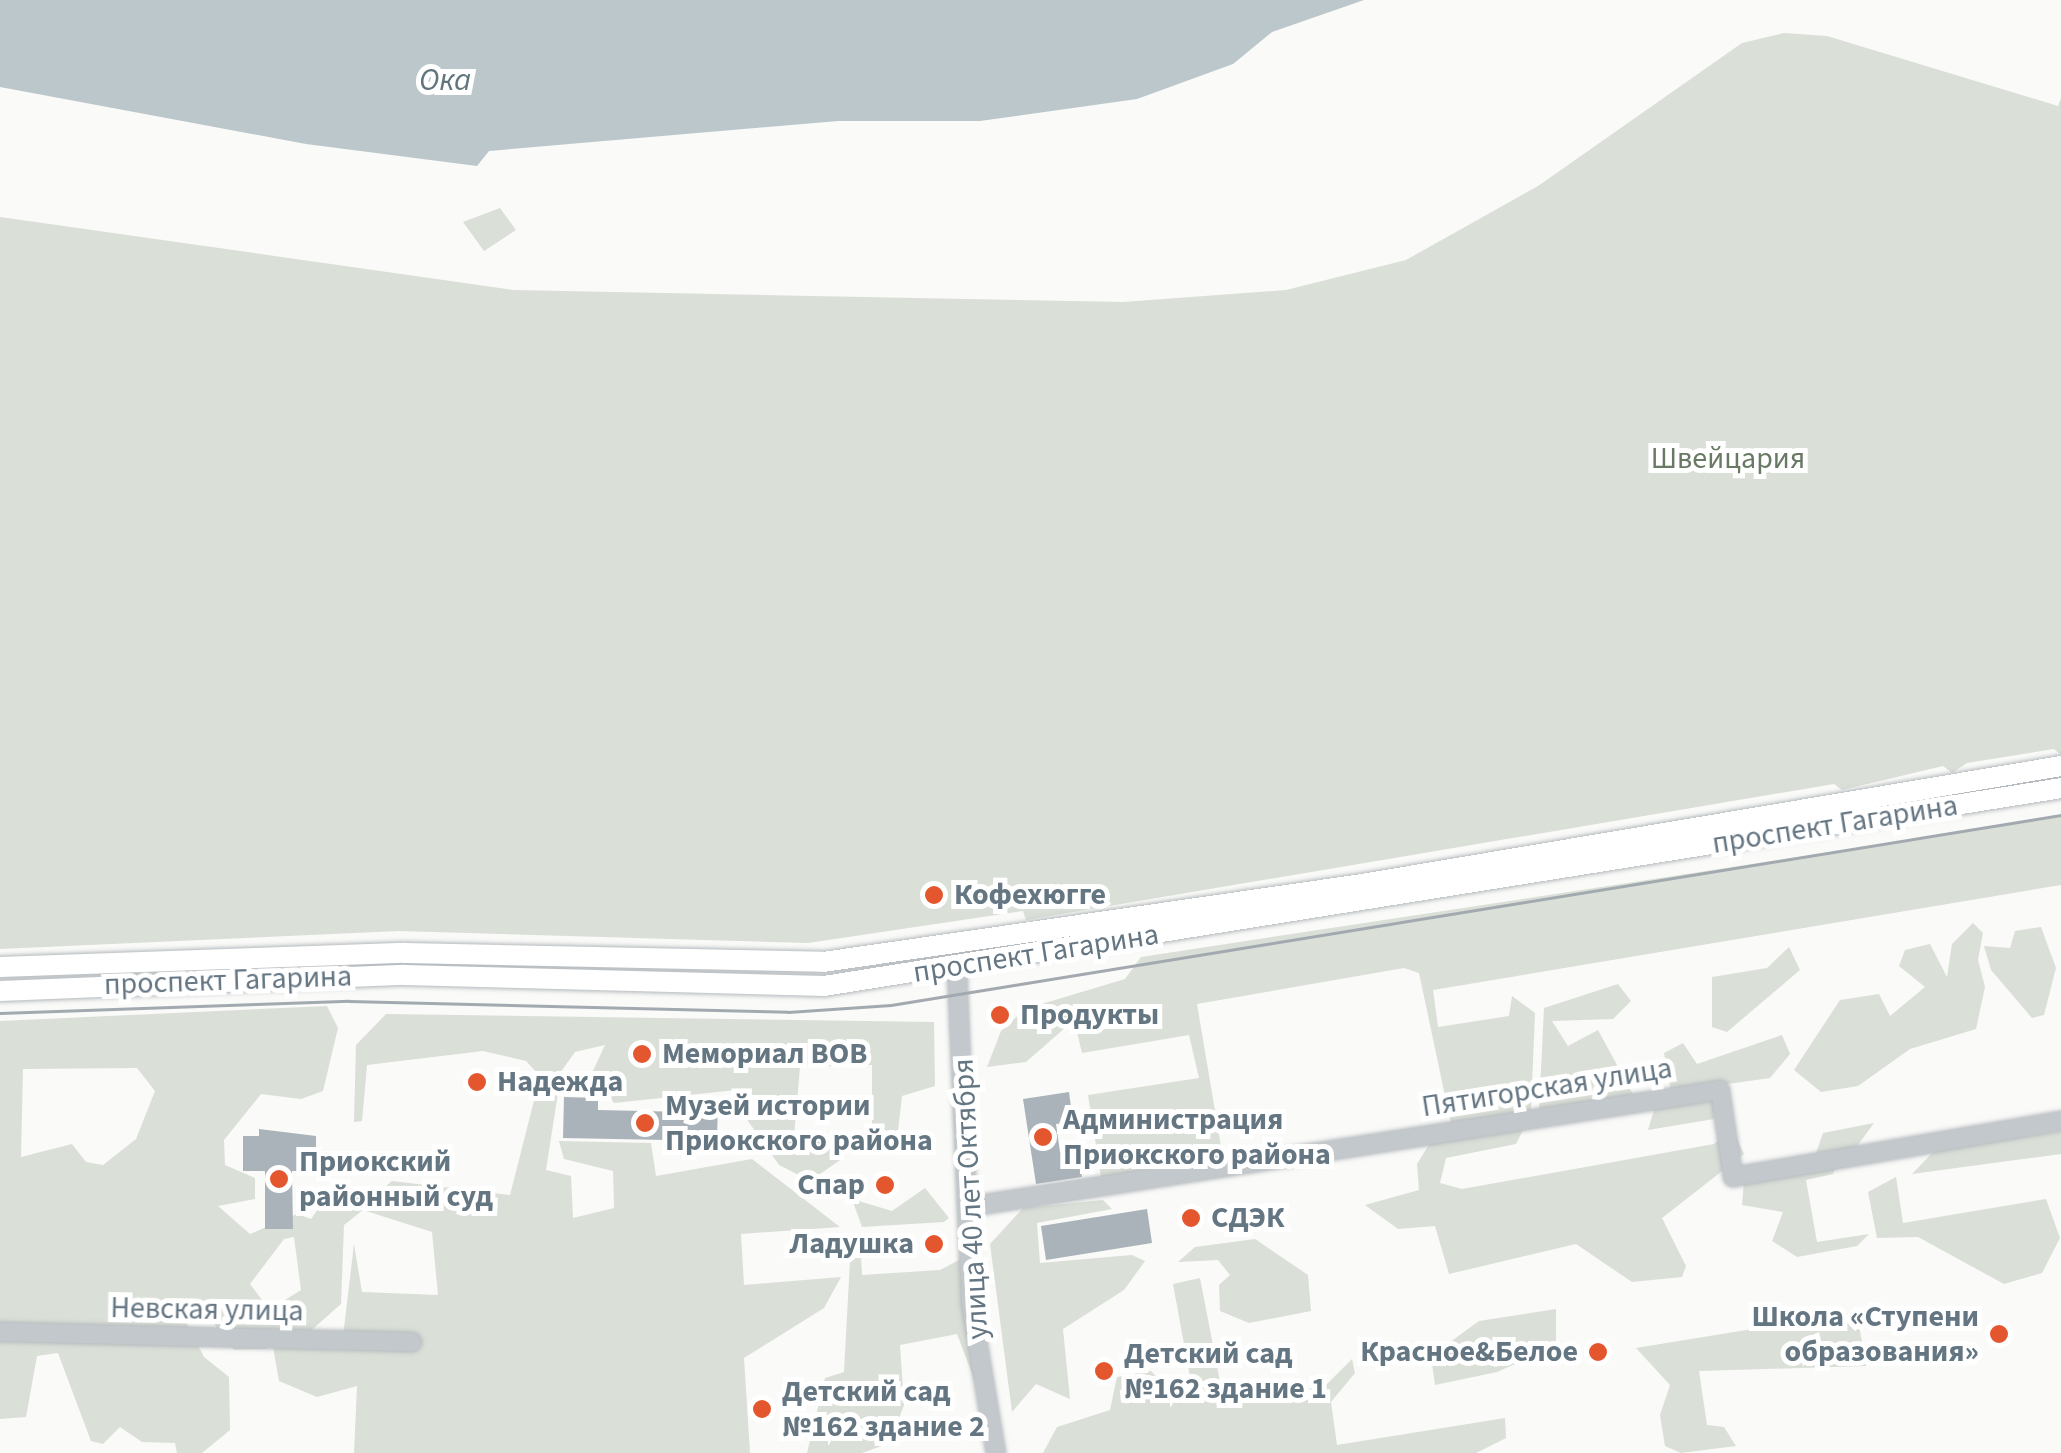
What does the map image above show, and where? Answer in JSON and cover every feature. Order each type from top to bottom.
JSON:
[{"type":"main road","name":"проспект Гагарина","points":[[0,967],[388,953],[769,964],[953,945],[2061,766]]},
{"type":"main road","name":"проспект Гагарина","points":[[0,991],[405,975],[771,987],[957,968],[2061,788]]},
{"type":"main road","name":"улица 40 лет Октября","points":[[953,945],[957,968]]},
{"type":"street","name":"улица 40 лет Октября","points":[[957,968],[971,1304],[996,1453]]},
{"type":"street","name":"Пятигорская улица","points":[[967,1207],[1720,1090],[1734,1177],[2061,1121]]},
{"type":"street","name":"Невская улица","points":[[0,1332],[412,1342]]},
{"type":"green space","name":"Швейцария","points":[[1784,33],[1827,36],[2058,106],[2061,98],[2061,755],[2054,749],[1967,763],[1952,773],[1943,766],[1842,790],[1834,784],[1026,920],[1023,911],[808,943],[399,931],[0,949],[0,217],[514,290],[1123,302],[1286,290],[1406,260],[1538,186],[1742,43]]},
{"type":"green space","points":[[500,208],[516,230],[484,251],[463,222]]},
{"type":"green space","points":[[2061,817],[2061,885],[1433,990],[1438,1027],[1509,1016],[1512,996],[1535,1013],[1531,1110],[1451,1124],[1419,973],[1404,968],[1197,1004],[1224,1164],[1102,1184],[1088,1095],[1199,1078],[1189,1035],[1082,1053],[1074,1020],[1026,1062],[987,1067],[1001,1031],[1025,1009],[1125,979],[1141,957]]},
{"type":"green space","points":[[1973,923],[1983,933],[1978,960],[1985,987],[1976,1029],[1910,1049],[1858,1086],[1821,1092],[1794,1070],[1840,1000],[1879,994],[1890,1016],[1925,987],[1899,966],[1905,950],[1930,944],[1947,977],[1952,944]]},
{"type":"green space","points":[[2041,927],[2056,968],[2044,1015],[2032,1018],[1991,970],[1984,946],[2010,948],[2015,931]]},
{"type":"green space","points":[[1789,947],[1800,970],[1727,1032],[1712,1027],[1712,977],[1767,968]]},
{"type":"green space","points":[[1618,984],[1631,1001],[1613,1019],[1552,1021],[1568,1046],[1598,1030],[1635,1098],[1539,1111],[1544,1008]]},
{"type":"green space","points":[[327,1006],[338,1028],[323,1091],[301,1099],[261,1094],[224,1140],[225,1165],[255,1178],[255,1199],[218,1206],[250,1234],[297,1214],[311,1219],[337,1182],[368,1201],[392,1181],[510,1195],[537,1089],[558,1093],[546,1170],[571,1176],[573,1218],[614,1208],[613,1171],[564,1159],[559,1141],[651,1143],[656,1176],[752,1159],[840,1227],[741,1234],[744,1285],[841,1277],[824,1308],[744,1358],[750,1453],[354,1453],[357,1386],[317,1397],[279,1381],[273,1347],[342,1345],[354,1244],[362,1292],[438,1295],[432,1232],[363,1210],[344,1225],[341,1304],[307,1334],[293,1330],[285,1300],[301,1290],[294,1237],[284,1239],[250,1284],[284,1329],[266,1349],[234,1350],[206,1313],[183,1316],[204,1357],[229,1377],[230,1430],[202,1453],[177,1453],[175,1443],[142,1442],[120,1427],[103,1444],[91,1441],[58,1353],[37,1356],[26,1417],[0,1419],[0,1021]],"holes":[[[137,1068],[155,1091],[136,1139],[103,1165],[86,1162],[72,1144],[21,1157],[23,1069]]]},
{"type":"green space","points":[[386,1014],[934,1022],[935,1086],[902,1096],[897,1139],[872,1142],[872,1065],[800,1067],[794,1136],[839,1141],[843,1158],[810,1181],[779,1165],[741,1111],[736,1090],[614,1103],[607,1092],[585,1088],[605,1045],[575,1052],[560,1073],[539,1075],[526,1061],[483,1051],[367,1065],[362,1121],[354,1122],[356,1045]]},
{"type":"green space","points":[[1782,1035],[1790,1054],[1770,1078],[1671,1092],[1664,1053],[1683,1043],[1697,1064]]},
{"type":"green space","points":[[1714,1096],[1714,1119],[1648,1130],[1657,1100]]},
{"type":"green space","points":[[1874,1123],[1855,1149],[1816,1153],[1823,1133]]},
{"type":"green space","points":[[1526,1124],[1516,1144],[1446,1158],[1440,1183],[1462,1189],[1714,1144],[1732,1128],[1744,1154],[1662,1218],[1686,1266],[1682,1277],[1632,1282],[1576,1244],[1449,1274],[1435,1226],[1398,1229],[1365,1205],[1419,1190],[1417,1164],[1433,1138]]},
{"type":"green space","points":[[2061,1131],[2061,1154],[1912,1174],[1937,1148]]},
{"type":"green space","points":[[1837,1163],[1833,1174],[1806,1180],[1817,1242],[1869,1234],[1857,1246],[1797,1257],[1772,1241],[1783,1212],[1742,1205],[1744,1181]]},
{"type":"green space","points":[[1896,1177],[1903,1223],[2046,1199],[2060,1238],[2042,1273],[2004,1284],[1918,1237],[1877,1238],[1868,1192]]},
{"type":"green space","points":[[925,1188],[949,1218],[944,1222],[862,1227],[852,1199],[892,1211]]},
{"type":"green space","points":[[1103,1200],[1112,1209],[1037,1223],[1040,1263],[1132,1255],[1145,1261],[1124,1290],[1063,1329],[1070,1399],[1036,1384],[1012,1412],[990,1244],[1023,1208]]},
{"type":"green space","points":[[860,1238],[862,1275],[940,1270],[967,1256],[982,1400],[957,1334],[900,1345],[904,1405],[890,1443],[862,1453],[807,1453],[825,1378],[844,1372],[851,1242]]},
{"type":"green space","points":[[1255,1239],[1308,1275],[1311,1311],[1249,1323],[1220,1311],[1219,1285],[1230,1275],[1218,1260],[1178,1262],[1195,1247]]},
{"type":"green space","points":[[1200,1278],[1223,1397],[1327,1384],[1352,1359],[1355,1373],[1331,1402],[1337,1445],[1505,1418],[1506,1438],[1476,1453],[1043,1453],[1057,1427],[1110,1410],[1117,1377],[1151,1371],[1172,1393],[1192,1388],[1173,1284]]},
{"type":"green space","points":[[1556,1309],[1556,1346],[1497,1372],[1435,1385],[1431,1356],[1479,1321]]},
{"type":"green space","points":[[1857,1312],[1866,1366],[1699,1371],[1707,1425],[1724,1427],[1736,1446],[1681,1453],[1665,1446],[1660,1415],[1670,1385],[1636,1348]]},
{"type":"water","name":"Ока","points":[[0,0],[1364,0],[1272,32],[1233,64],[1137,99],[980,121],[838,121],[489,151],[477,166],[306,144],[0,87]]},
{"type":"building","name":"Администрация Приокского района","points":[[1069,1092],[1073,1122],[1056,1124],[1060,1152],[1077,1150],[1082,1177],[1036,1184],[1023,1099]]},
{"type":"building","points":[[564,1097],[598,1098],[598,1110],[687,1112],[688,1099],[718,1099],[717,1141],[563,1138]]},
{"type":"building","name":"Приокский районный суд","points":[[259,1129],[316,1136],[316,1171],[292,1171],[293,1229],[265,1229],[265,1171],[243,1171],[243,1136],[259,1136]]},
{"type":"building","points":[[1147,1209],[1152,1243],[1046,1260],[1041,1226]]},
{"type":"tram line","points":[[0,1013],[349,1001],[788,1012],[891,1005],[2061,815]]},
{"type":"place","name":"Кофехюгге","points":[[934,895]]},
{"type":"place","name":"Продукты","points":[[1000,1015]]},
{"type":"place","name":"Мемориал ВОВ","points":[[642,1054]]},
{"type":"place","name":"Надежда","points":[[477,1082]]},
{"type":"place","name":"Музей истории Приокского района","points":[[645,1123]]},
{"type":"place","name":"Администрация Приокского района","points":[[1043,1137]]},
{"type":"place","name":"Приокский районный суд","points":[[279,1179]]},
{"type":"place","name":"Спар","points":[[885,1185]]},
{"type":"place","name":"СДЭК","points":[[1191,1218]]},
{"type":"place","name":"Ладушка","points":[[934,1244]]},
{"type":"place","name":"Школа «Ступени образования»","points":[[1999,1334]]},
{"type":"place","name":"Красное&Белое","points":[[1598,1352]]},
{"type":"place","name":"Детский сад №162 здание 1","points":[[1104,1371]]},
{"type":"place","name":"Детский сад №162 здание 2","points":[[762,1409]]}]
